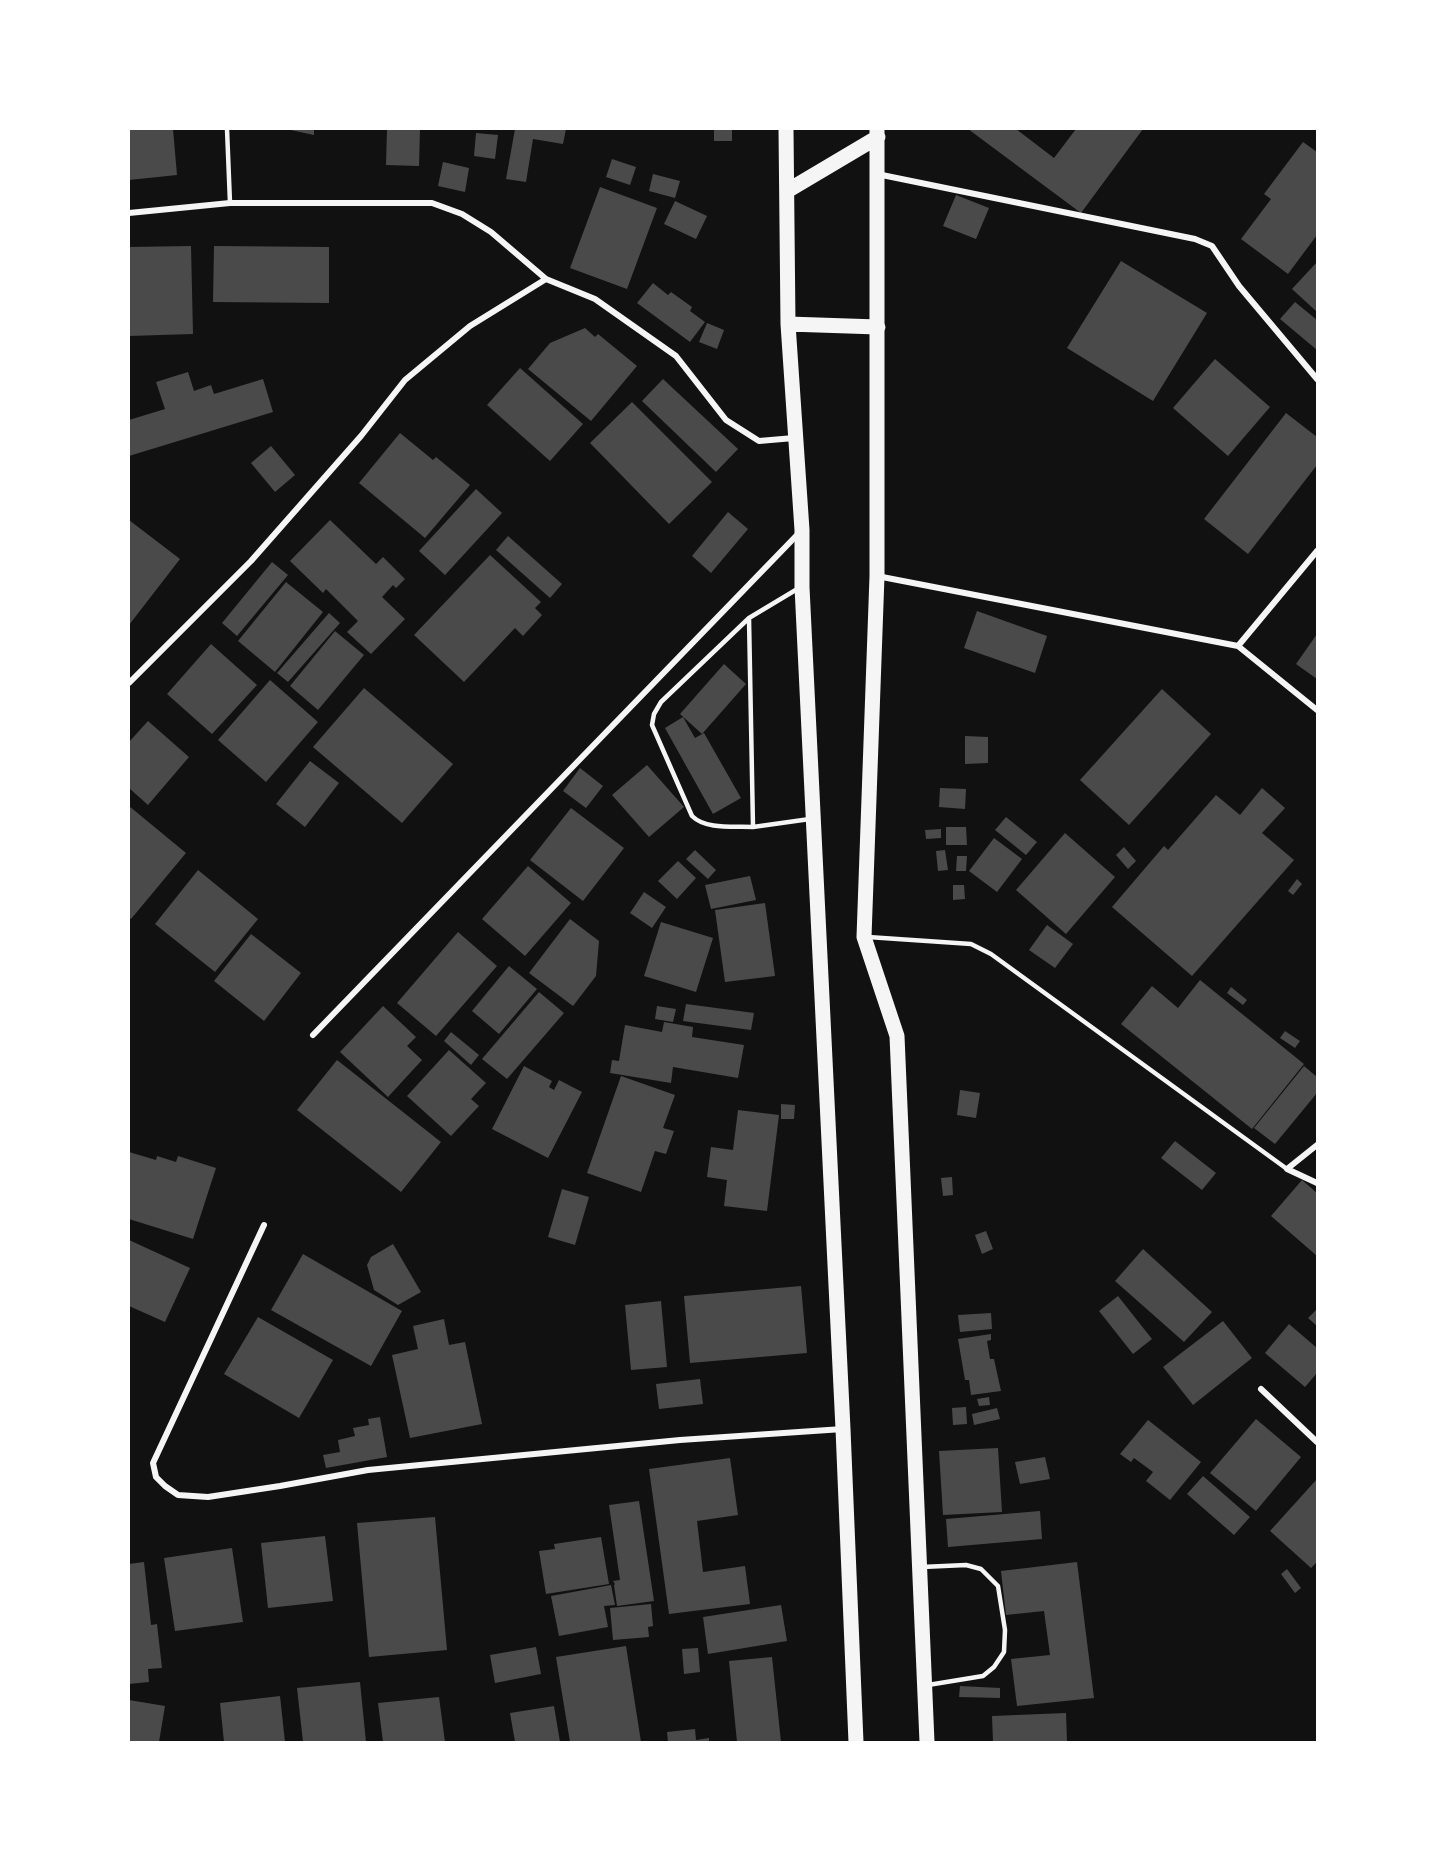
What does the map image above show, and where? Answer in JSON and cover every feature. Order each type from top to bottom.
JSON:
[{"type":"main road","points":[[786,129],[788,324],[802,530],[802,586],[856,1742]]},
{"type":"main road","points":[[787,191],[878,133]]},
{"type":"main road","points":[[878,133],[876,174],[877,576],[864,937],[897,1036],[927,1742]]},
{"type":"main road","points":[[788,324],[878,327]]},
{"type":"street","points":[[876,174],[1195,239],[1212,246],[1239,286],[1317,378]]},
{"type":"street","points":[[129,213],[230,203],[432,203],[462,214],[491,232],[546,279],[595,299],[676,356],[726,420],[759,441],[795,438]]},
{"type":"street","points":[[129,683],[251,561],[361,436],[405,380],[470,326],[546,279]]},
{"type":"street","points":[[313,1035],[802,530]]},
{"type":"street","points":[[1238,646],[1317,551]]},
{"type":"street","points":[[877,576],[1238,646],[1317,710]]},
{"type":"street","points":[[1317,1145],[1287,1169],[1317,1183]]},
{"type":"street","points":[[264,1225],[153,1463],[156,1477],[178,1495],[208,1497],[368,1470],[680,1440],[843,1429]]},
{"type":"street","points":[[1261,1389],[1317,1442]]},
{"type":"lane","points":[[227,129],[230,203]]},
{"type":"lane","points":[[802,586],[749,618],[661,702],[654,714],[652,725],[692,816],[698,822],[753,826],[813,819]]},
{"type":"lane","points":[[749,618],[753,826]]},
{"type":"lane","points":[[864,937],[972,944],[991,954],[1287,1169]]},
{"type":"lane","points":[[920,1567],[966,1565],[981,1569],[998,1586],[1005,1630],[1004,1652],[994,1667],[983,1676],[924,1685]]},
{"type":"building","points":[[129,129],[173,129],[177,175],[129,180]]},
{"type":"building","points":[[286,129],[314,129],[314,135]]},
{"type":"building","points":[[387,129],[420,129],[419,166],[386,165]]},
{"type":"building","points":[[515,129],[566,129],[563,144],[533,139],[526,182],[506,179]]},
{"type":"building","points":[[714,129],[732,129],[732,141],[714,141]]},
{"type":"building","points":[[968,129],[1016,129],[1054,158],[1076,129],[1143,129],[1081,213]]},
{"type":"building","points":[[476,133],[498,135],[495,159],[474,156]]},
{"type":"building","points":[[1303,142],[1317,152],[1317,235],[1288,274],[1241,239],[1271,199],[1264,194]]},
{"type":"building","points":[[612,159],[636,167],[630,185],[606,177]]},
{"type":"building","points":[[443,162],[469,168],[465,192],[438,186]]},
{"type":"building","points":[[653,174],[680,181],[675,198],[649,191]]},
{"type":"building","points":[[600,187],[657,208],[627,289],[570,268]]},
{"type":"building","points":[[956,195],[989,208],[976,239],[943,226]]},
{"type":"building","points":[[675,201],[707,216],[696,239],[664,224]]},
{"type":"building","points":[[191,246],[193,334],[129,336],[129,247]]},
{"type":"building","points":[[214,246],[329,247],[329,303],[213,302]]},
{"type":"building","points":[[1121,261],[1207,313],[1153,401],[1067,348]]},
{"type":"building","points":[[1317,262],[1317,312],[1292,289]]},
{"type":"building","points":[[653,283],[668,295],[671,292],[692,307],[690,311],[705,322],[690,342],[637,303]]},
{"type":"building","points":[[1295,302],[1317,320],[1317,350],[1280,319]]},
{"type":"building","points":[[707,323],[724,330],[717,349],[699,342]]},
{"type":"building","points":[[585,328],[595,337],[598,334],[637,366],[591,421],[528,369],[550,343]]},
{"type":"building","points":[[1215,359],[1270,407],[1228,456],[1173,408]]},
{"type":"building","points":[[520,368],[583,424],[550,461],[487,405]]},
{"type":"building","points":[[188,372],[194,391],[211,385],[214,394],[263,379],[273,412],[129,456],[129,420],[165,409],[156,382]]},
{"type":"building","points":[[663,379],[738,449],[716,472],[642,401]]},
{"type":"building","points":[[632,402],[712,482],[669,524],[590,443]]},
{"type":"building","points":[[1286,413],[1317,437],[1317,465],[1248,554],[1204,519]]},
{"type":"building","points":[[400,433],[433,460],[436,457],[470,485],[425,538],[359,483]]},
{"type":"building","points":[[271,446],[295,475],[275,492],[251,463]]},
{"type":"building","points":[[476,489],[502,513],[445,575],[419,551]]},
{"type":"building","points":[[728,512],[748,529],[711,573],[692,556]]},
{"type":"building","points":[[129,520],[180,559],[129,625]]},
{"type":"building","points":[[330,520],[376,564],[383,557],[405,579],[396,588],[393,585],[382,597],[405,619],[371,654],[347,632],[358,621],[326,589],[323,593],[290,561]]},
{"type":"building","points":[[508,536],[562,584],[550,598],[496,550]]},
{"type":"building","points":[[490,555],[541,602],[535,608],[542,615],[523,636],[515,628],[464,682],[414,635]]},
{"type":"building","points":[[272,562],[288,575],[237,636],[222,623]]},
{"type":"building","points":[[286,582],[323,612],[275,672],[238,641]]},
{"type":"building","points":[[977,611],[1047,636],[1035,673],[964,648]]},
{"type":"building","points":[[329,613],[340,623],[288,682],[277,673]]},
{"type":"building","points":[[335,631],[364,655],[318,710],[290,686]]},
{"type":"building","points":[[1317,634],[1317,679],[1296,664]]},
{"type":"building","points":[[211,644],[257,685],[212,734],[167,694]]},
{"type":"building","points":[[724,664],[746,684],[702,734],[680,714]]},
{"type":"building","points":[[270,680],[318,722],[266,782],[218,740]]},
{"type":"building","points":[[364,688],[453,764],[402,823],[313,747]]},
{"type":"building","points":[[1162,689],[1211,734],[1129,825],[1080,780]]},
{"type":"building","points":[[683,717],[695,738],[704,733],[741,798],[713,814],[665,728]]},
{"type":"building","points":[[148,721],[189,757],[148,805],[129,788],[129,742]]},
{"type":"building","points":[[965,736],[988,737],[988,763],[965,764]]},
{"type":"building","points":[[310,761],[339,783],[305,827],[276,804]]},
{"type":"building","points":[[647,765],[684,807],[649,837],[612,795]]},
{"type":"building","points":[[580,768],[603,786],[586,808],[563,791]]},
{"type":"building","points":[[940,788],[966,789],[965,809],[939,807]]},
{"type":"building","points":[[1262,788],[1285,808],[1262,833],[1294,860],[1192,976],[1112,907],[1164,846],[1168,850],[1216,795],[1240,815]]},
{"type":"building","points":[[129,806],[186,853],[131,919],[129,917]]},
{"type":"building","points":[[571,808],[624,848],[583,901],[530,860]]},
{"type":"building","points":[[1006,817],[1037,842],[1026,855],[995,830]]},
{"type":"building","points":[[946,827],[966,827],[967,845],[946,845]]},
{"type":"building","points":[[941,829],[941,838],[926,839],[925,830]]},
{"type":"building","points":[[1065,833],[1115,877],[1066,934],[1016,890]]},
{"type":"building","points":[[994,838],[1022,859],[997,892],[969,871]]},
{"type":"building","points":[[1124,847],[1136,861],[1128,869],[1116,855]]},
{"type":"building","points":[[695,850],[716,870],[708,879],[686,859]]},
{"type":"building","points":[[945,850],[948,870],[938,871],[936,851]]},
{"type":"building","points":[[957,856],[967,856],[966,871],[956,871]]},
{"type":"building","points":[[678,861],[696,878],[677,899],[658,881]]},
{"type":"building","points":[[528,866],[571,903],[525,956],[482,919]]},
{"type":"building","points":[[198,870],[258,919],[215,972],[155,924]]},
{"type":"building","points":[[750,876],[756,900],[711,909],[705,885]]},
{"type":"building","points":[[1297,879],[1302,884],[1293,895],[1288,891]]},
{"type":"building","points":[[953,885],[964,885],[965,899],[953,900]]},
{"type":"building","points":[[644,892],[666,907],[652,928],[630,913]]},
{"type":"building","points":[[765,903],[775,976],[725,982],[715,910]]},
{"type":"building","points":[[570,919],[599,941],[596,976],[573,1006],[529,973]]},
{"type":"building","points":[[661,922],[713,938],[696,992],[644,976]]},
{"type":"building","points":[[1047,925],[1073,944],[1055,968],[1029,950]]},
{"type":"building","points":[[458,932],[497,966],[436,1036],[397,1003]]},
{"type":"building","points":[[251,934],[301,973],[264,1021],[214,981]]},
{"type":"building","points":[[509,966],[537,989],[499,1034],[472,1011]]},
{"type":"building","points":[[1200,980],[1304,1064],[1252,1129],[1121,1024],[1152,986],[1178,1008]]},
{"type":"building","points":[[1231,987],[1247,1000],[1243,1005],[1227,993]]},
{"type":"building","points":[[539,992],[564,1013],[507,1079],[482,1059]]},
{"type":"building","points":[[686,1004],[754,1013],[751,1030],[683,1021]]},
{"type":"building","points":[[383,1006],[416,1037],[407,1046],[422,1060],[388,1097],[340,1052]]},
{"type":"building","points":[[657,1006],[676,1009],[673,1022],[655,1019]]},
{"type":"building","points":[[664,1022],[693,1027],[692,1037],[744,1045],[738,1078],[673,1067],[671,1083],[610,1073],[612,1060],[619,1061],[625,1025],[662,1032]]},
{"type":"building","points":[[1285,1031],[1300,1041],[1295,1048],[1280,1038]]},
{"type":"building","points":[[451,1032],[479,1055],[471,1065],[444,1041]]},
{"type":"building","points":[[449,1050],[486,1083],[471,1099],[479,1106],[451,1136],[407,1096]]},
{"type":"building","points":[[337,1060],[441,1142],[401,1192],[297,1110]]},
{"type":"building","points":[[524,1066],[552,1081],[549,1087],[554,1090],[559,1080],[582,1092],[548,1158],[492,1129]]},
{"type":"building","points":[[1304,1066],[1317,1077],[1317,1093],[1275,1144],[1254,1128]]},
{"type":"building","points":[[621,1076],[675,1095],[663,1128],[674,1131],[666,1154],[655,1151],[641,1192],[587,1173]]},
{"type":"building","points":[[960,1090],[980,1093],[976,1118],[957,1115]]},
{"type":"building","points":[[781,1104],[795,1105],[794,1119],[781,1119]]},
{"type":"building","points":[[738,1110],[779,1115],[767,1211],[724,1206],[727,1180],[707,1177],[711,1147],[733,1150]]},
{"type":"building","points":[[1175,1141],[1216,1173],[1202,1190],[1161,1158]]},
{"type":"building","points":[[129,1152],[156,1160],[157,1156],[176,1162],[178,1156],[216,1168],[193,1239],[129,1219]]},
{"type":"building","points":[[952,1177],[953,1195],[943,1196],[941,1178]]},
{"type":"building","points":[[1302,1180],[1317,1193],[1317,1256],[1271,1216]]},
{"type":"building","points":[[562,1189],[589,1197],[575,1245],[548,1237]]},
{"type":"building","points":[[986,1231],[993,1249],[982,1254],[975,1235]]},
{"type":"building","points":[[129,1240],[190,1268],[165,1322],[129,1306]]},
{"type":"building","points":[[393,1244],[421,1292],[398,1305],[374,1290],[367,1265],[371,1257]]},
{"type":"building","points":[[1143,1249],[1212,1312],[1184,1342],[1115,1281]]},
{"type":"building","points":[[303,1254],[402,1311],[371,1366],[271,1310]]},
{"type":"building","points":[[801,1286],[807,1353],[690,1363],[684,1296]]},
{"type":"building","points":[[1118,1296],[1152,1339],[1133,1354],[1099,1311]]},
{"type":"building","points":[[661,1301],[667,1367],[631,1370],[625,1305]]},
{"type":"building","points":[[1317,1309],[1317,1326],[1308,1318]]},
{"type":"building","points":[[991,1313],[992,1329],[960,1332],[958,1315]]},
{"type":"building","points":[[258,1317],[333,1360],[299,1418],[224,1374]]},
{"type":"building","points":[[444,1319],[449,1345],[465,1342],[482,1424],[410,1438],[392,1355],[418,1349],[413,1326]]},
{"type":"building","points":[[1223,1321],[1252,1358],[1193,1405],[1163,1367]]},
{"type":"building","points":[[1289,1324],[1317,1348],[1317,1373],[1305,1387],[1265,1353]]},
{"type":"building","points":[[991,1334],[991,1340],[987,1341],[990,1359],[994,1359],[1001,1391],[971,1395],[969,1380],[965,1380],[958,1339]]},
{"type":"building","points":[[700,1379],[703,1404],[659,1409],[656,1384]]},
{"type":"building","points":[[989,1397],[990,1405],[979,1406],[977,1399]]},
{"type":"building","points":[[966,1407],[967,1424],[953,1425],[952,1408]]},
{"type":"building","points":[[997,1408],[1000,1419],[974,1425],[972,1414]]},
{"type":"building","points":[[380,1417],[387,1457],[326,1468],[323,1455],[340,1452],[338,1440],[355,1436],[353,1428],[369,1425],[368,1419]]},
{"type":"building","points":[[1256,1419],[1301,1457],[1256,1511],[1210,1473]]},
{"type":"building","points":[[1148,1420],[1201,1462],[1170,1500],[1146,1481],[1153,1472],[1134,1458],[1131,1462],[1120,1454]]},
{"type":"building","points":[[998,1448],[1002,1512],[943,1515],[939,1451]]},
{"type":"building","points":[[1045,1457],[1050,1479],[1020,1484],[1015,1462]]},
{"type":"building","points":[[730,1458],[738,1515],[697,1521],[703,1572],[745,1566],[750,1604],[669,1614],[649,1469]]},
{"type":"building","points":[[1203,1476],[1250,1517],[1234,1535],[1187,1494]]},
{"type":"building","points":[[1317,1479],[1317,1562],[1311,1568],[1270,1531]]},
{"type":"building","points":[[639,1501],[654,1601],[617,1606],[613,1581],[620,1580],[609,1505]]},
{"type":"building","points":[[1040,1511],[1042,1539],[948,1547],[946,1519]]},
{"type":"building","points":[[435,1517],[447,1650],[369,1657],[357,1523]]},
{"type":"building","points":[[325,1536],[333,1601],[268,1608],[261,1543]]},
{"type":"building","points":[[601,1537],[609,1584],[546,1594],[539,1551],[555,1549],[554,1544]]},
{"type":"building","points":[[232,1548],[243,1622],[175,1631],[164,1558]]},
{"type":"building","points":[[144,1562],[151,1625],[157,1624],[162,1668],[148,1669],[149,1682],[129,1684],[129,1564]]},
{"type":"building","points":[[1077,1562],[1094,1698],[1017,1706],[1011,1659],[1050,1655],[1044,1611],[1006,1615],[1001,1571]]},
{"type":"building","points":[[1287,1569],[1301,1588],[1295,1593],[1281,1574]]},
{"type":"building","points":[[611,1585],[615,1605],[604,1606],[608,1627],[559,1636],[551,1596]]},
{"type":"building","points":[[651,1604],[653,1626],[648,1627],[649,1637],[613,1640],[610,1608]]},
{"type":"building","points":[[781,1605],[787,1641],[708,1654],[703,1617]]},
{"type":"building","points":[[626,1646],[641,1742],[570,1742],[556,1657]]},
{"type":"building","points":[[536,1647],[541,1674],[495,1683],[490,1655]]},
{"type":"building","points":[[698,1648],[700,1672],[684,1674],[682,1649]]},
{"type":"building","points":[[772,1657],[781,1742],[737,1742],[729,1661]]},
{"type":"building","points":[[360,1682],[366,1742],[303,1742],[297,1688]]},
{"type":"building","points":[[960,1686],[1000,1688],[1000,1698],[959,1697]]},
{"type":"building","points":[[280,1696],[285,1742],[224,1742],[220,1703]]},
{"type":"building","points":[[439,1697],[445,1742],[383,1742],[378,1703]]},
{"type":"building","points":[[129,1700],[165,1706],[159,1742],[129,1742]]},
{"type":"building","points":[[554,1706],[560,1742],[515,1742],[510,1713]]},
{"type":"building","points":[[1066,1713],[1067,1742],[993,1742],[992,1716]]},
{"type":"building","points":[[695,1729],[696,1740],[709,1738],[709,1742],[668,1742],[667,1732]]}]
